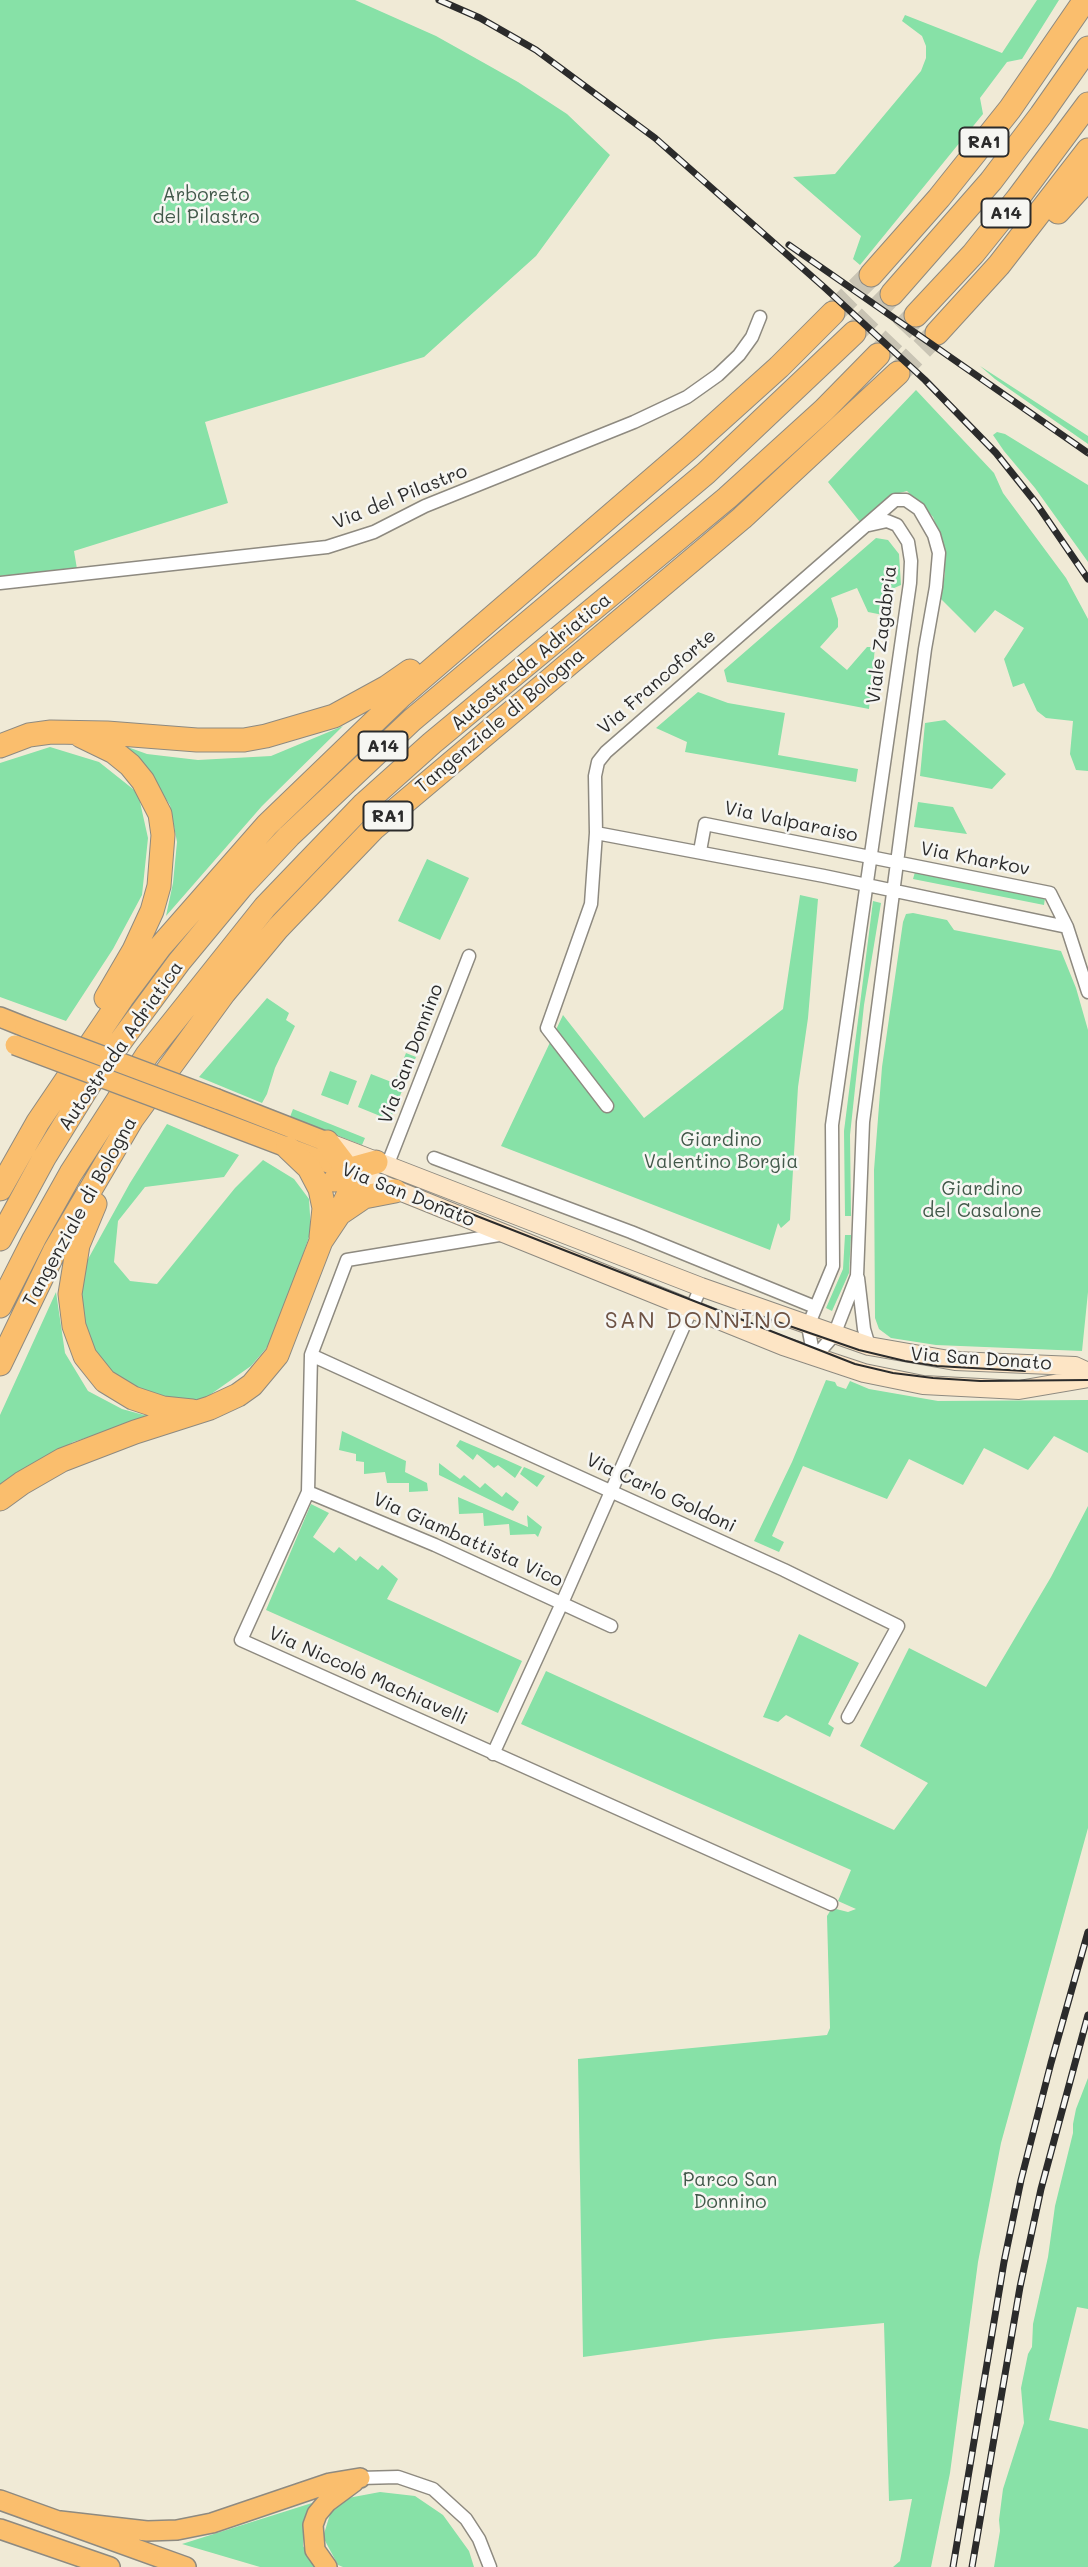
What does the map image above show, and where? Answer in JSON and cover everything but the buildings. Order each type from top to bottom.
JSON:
[{"type":"highway","points":[[971,159],[1046,44],[1071,0]]},
{"type":"highway","name":"RA1","points":[[871,275],[971,159],[1041,67],[1085,0]]},
{"type":"highway","name":"A14","points":[[892,294],[990,181],[1066,82],[1088,48]]},
{"type":"highway","name":"A14","points":[[916,315],[995,226],[1088,104]]},
{"type":"highway","points":[[1088,150],[999,265],[941,330],[1000,274],[1088,179]]},
{"type":"highway","points":[[38,1122],[160,947],[232,863],[401,696],[690,448],[779,367],[833,313]]},
{"type":"highway","name":"Autostrada Adriatica","points":[[0,1238],[51,1147],[120,1042],[187,952],[289,836],[412,720],[705,473],[854,332]]},
{"type":"highway","name":"Autostrada Adriatica","points":[[0,1306],[71,1173],[147,1055],[265,907],[364,804],[432,743],[727,498],[824,410],[878,355]]},
{"type":"highway","name":"Tangenziale di Bologna","points":[[0,1364],[55,1250],[132,1119],[181,1049],[251,959],[324,878],[373,829],[742,518],[898,373]]},
{"type":"highway","points":[[0,746],[29,735],[51,732],[220,741],[244,740],[294,730],[334,716],[387,687],[514,600]]},
{"type":"highway","points":[[0,1189],[144,929],[159,886],[163,858],[160,814],[143,781],[114,752],[97,742],[72,733]]},
{"type":"highway","points":[[181,1049],[94,1205],[78,1245],[70,1294],[79,1343],[85,1356],[105,1381],[146,1404],[199,1411]]},
{"type":"highway","points":[[327,1142],[347,1170]]},
{"type":"highway","points":[[288,1147],[317,1179],[332,1211]]},
{"type":"highway","points":[[0,1499],[62,1460],[224,1402],[245,1390],[266,1371],[278,1355],[332,1211],[334,1181],[347,1170],[382,1164]]},
{"type":"highway","points":[[332,1211],[364,1197],[395,1191]]},
{"type":"main road","name":"Via San Donato","points":[[0,1017],[701,1287],[834,1335],[869,1346],[955,1361],[1075,1366],[1088,1372]]},
{"type":"main road","name":"Via San Donato","points":[[8,1042],[347,1170],[814,1358],[888,1379],[959,1388],[1019,1390],[1088,1378]]},
{"type":"main road","points":[[60,2521],[147,2531],[177,2530],[212,2523],[330,2483],[360,2478]]},
{"type":"main road","points":[[327,2567],[315,2550],[312,2538],[317,2514],[338,2492],[360,2478]]},
{"type":"main road","points":[[0,2500],[186,2567]]},
{"type":"main road","points":[[0,2529],[108,2567]]},
{"type":"street","name":"Via del Pilastro","points":[[0,583],[327,547],[374,532],[425,506],[634,422],[687,397],[718,375],[739,355],[752,337],[761,317]]},
{"type":"street","points":[[866,526],[895,500],[906,500],[919,509],[927,520],[939,553],[863,1122],[857,1276],[869,1346]]},
{"type":"street","name":"Viale Zagabria","points":[[808,1326],[833,1266],[832,1125],[910,583],[908,542],[897,525],[877,521],[866,526]]},
{"type":"street","name":"Via Francoforte","points":[[607,1106],[547,1028],[591,904],[597,762],[866,526]]},
{"type":"street","name":"Via Valparaiso","points":[[700,851],[705,824],[896,863]]},
{"type":"street","points":[[596,832],[1067,927]]},
{"type":"street","name":"Via Kharkov","points":[[896,863],[1051,893],[1067,927],[1088,992]]},
{"type":"street","name":"Via San Donnino","points":[[382,1164],[469,956]]},
{"type":"street","points":[[434,1158],[631,1232],[815,1307]]},
{"type":"street","name":"Via Niccolò Machiavelli","points":[[506,1234],[347,1260],[311,1355],[308,1492],[241,1640],[831,1903]]},
{"type":"street","points":[[814,1358],[834,1335],[857,1276]]},
{"type":"street","points":[[493,1754],[701,1287]]},
{"type":"street","points":[[808,1326],[814,1358]]},
{"type":"street","name":"Via Carlo Goldoni","points":[[311,1355],[898,1626],[848,1717]]},
{"type":"street","name":"Via Giambattista Vico","points":[[308,1492],[435,1545],[611,1626]]},
{"type":"street","points":[[360,2478],[398,2477],[433,2488],[466,2519],[479,2539],[490,2567]]},
{"type":"green space","name":"Arboreto del Pilastro","points":[[0,0],[355,0],[436,36],[518,82],[567,114],[610,155],[536,256],[424,357],[205,422],[228,503],[74,551],[77,569],[0,576]]},
{"type":"green space","points":[[1037,0],[1059,0],[1022,59],[1007,62],[980,98],[983,114],[860,265],[853,259],[861,236],[793,177],[835,174],[921,71],[926,58],[926,46],[922,36],[902,21],[905,15],[1002,53]]},
{"type":"green space","points":[[980,366],[1088,436],[1088,444],[995,379]]},
{"type":"green space","points":[[916,390],[994,473],[1003,493],[1066,578],[1088,619],[1088,771],[1076,770],[1070,754],[1073,721],[1046,718],[1037,711],[1024,683],[1013,687],[1004,659],[1024,628],[995,610],[975,633],[941,599],[945,573],[943,545],[933,517],[907,491],[892,495],[860,522],[828,482]]},
{"type":"green space","points":[[997,432],[1005,434],[1088,485],[1088,562],[1035,488],[1004,451],[993,435]]},
{"type":"green space","points":[[876,538],[888,540],[899,554],[901,585],[892,589],[884,602],[883,615],[868,612],[857,588],[831,598],[838,627],[820,647],[847,670],[867,647],[875,647],[869,709],[727,682],[724,670]]},
{"type":"green space","points":[[698,692],[728,703],[785,713],[778,755],[858,769],[856,782],[685,752],[687,742],[656,728]]},
{"type":"green space","points":[[945,720],[1006,774],[992,789],[920,776],[925,723]]},
{"type":"green space","points":[[343,726],[262,806],[166,916],[177,842],[170,805],[147,771],[122,745],[147,754],[198,760],[271,756]]},
{"type":"green space","points":[[50,747],[99,762],[138,793],[148,838],[142,895],[113,949],[66,1021],[0,997],[0,763]]},
{"type":"green space","points":[[918,802],[953,807],[967,834],[914,827]]},
{"type":"green space","points":[[427,859],[469,878],[440,940],[398,921]]},
{"type":"green space","points":[[915,872],[1045,898],[1044,905],[913,879]]},
{"type":"green space","name":"Giardino Valentino Borgia","points":[[800,895],[818,899],[808,1018],[798,1087],[790,1220],[781,1228],[778,1223],[770,1250],[501,1146],[563,1015],[644,1118],[783,1009]]},
{"type":"green space","points":[[873,901],[881,903],[864,1005],[850,1135],[851,1216],[845,1216],[844,1131]]},
{"type":"green space","name":"Giardino del Casalone","points":[[906,914],[947,920],[954,930],[1061,951],[1076,988],[1088,1030],[1088,1292],[1082,1351],[936,1345],[891,1338],[879,1329],[875,1318],[874,1170],[882,1067],[903,922]]},
{"type":"green space","points":[[267,998],[289,1013],[286,1020],[295,1026],[262,1103],[199,1077]]},
{"type":"green space","points":[[406,1053],[416,1057],[390,1120],[358,1107],[371,1074],[394,1083]]},
{"type":"green space","points":[[330,1071],[357,1081],[348,1105],[321,1095]]},
{"type":"green space","points":[[293,1109],[365,1138],[362,1145],[290,1117]]},
{"type":"green space","points":[[167,1124],[239,1155],[224,1177],[145,1187],[118,1221],[114,1262],[130,1281],[157,1284],[235,1188],[263,1160],[294,1179],[309,1199],[311,1231],[274,1339],[251,1366],[204,1399],[164,1401],[123,1387],[96,1363],[80,1319],[82,1270],[130,1183]]},
{"type":"green space","points":[[845,1235],[851,1235],[849,1273],[832,1311],[826,1308],[843,1269]]},
{"type":"green space","points":[[56,1292],[65,1353],[88,1391],[122,1409],[151,1417],[73,1442],[0,1485],[0,1415]]},
{"type":"green space","points":[[826,1380],[846,1389],[850,1381],[869,1389],[938,1401],[1088,1400],[1088,1453],[1054,1436],[1028,1470],[984,1448],[963,1485],[909,1459],[887,1499],[803,1466],[772,1536],[784,1542],[779,1552],[754,1541],[792,1462]]},
{"type":"green space","points":[[342,1431],[406,1461],[405,1472],[427,1483],[428,1491],[409,1492],[409,1483],[387,1483],[385,1472],[364,1474],[364,1462],[356,1461],[356,1454],[339,1450]]},
{"type":"green space","points":[[460,1440],[522,1467],[515,1478],[498,1465],[494,1468],[477,1454],[473,1460],[456,1446]]},
{"type":"green space","points":[[439,1463],[460,1479],[464,1475],[480,1488],[485,1483],[502,1497],[506,1492],[519,1502],[513,1511],[439,1475]]},
{"type":"green space","points":[[524,1467],[545,1476],[537,1487],[520,1474]]},
{"type":"green space","points":[[458,1497],[528,1527],[527,1515],[542,1527],[538,1537],[535,1534],[510,1535],[509,1524],[484,1526],[483,1513],[459,1514]]},
{"type":"green space","points":[[311,1504],[329,1513],[313,1537],[334,1553],[339,1547],[356,1561],[360,1556],[378,1570],[382,1565],[398,1579],[387,1599],[522,1661],[498,1713],[266,1610]]},
{"type":"green space","name":"Parco San Donnino","points":[[1088,1506],[1088,1828],[1001,2143],[978,2262],[950,2473],[931,2567],[893,2567],[900,2561],[912,2499],[889,2501],[884,2323],[715,2339],[583,2357],[578,2059],[827,2035],[830,2028],[827,1916],[832,1908],[848,1912],[856,1909],[838,1901],[851,1870],[521,1724],[546,1671],[894,1830],[928,1783],[860,1746],[909,1648],[986,1687],[1051,1577]]},
{"type":"green space","points":[[799,1634],[859,1663],[828,1724],[834,1728],[830,1737],[786,1715],[778,1722],[763,1717]]},
{"type":"green space","points":[[1088,2078],[1088,2309],[1077,2307],[1049,2420],[1088,2429],[1088,2567],[994,2567],[1003,2489],[1024,2423],[1021,2388],[1032,2347],[1033,2324],[1048,2257],[1055,2206],[1073,2133],[1076,2109]]},
{"type":"green space","points":[[380,2492],[415,2496],[443,2515],[469,2551],[474,2567],[338,2565],[323,2537],[331,2511],[348,2498]]},
{"type":"green space","points":[[312,2503],[305,2519],[303,2546],[316,2567],[260,2567],[182,2544]]},
{"type":"tunnel","points":[[833,313],[871,275]]},
{"type":"tunnel","points":[[854,333],[892,294]]},
{"type":"tunnel","points":[[878,355],[916,315]]},
{"type":"tunnel","points":[[898,373],[937,333]]},
{"type":"tram line","points":[[441,1202],[855,1364],[893,1373],[933,1378],[980,1381],[1088,1380]]},
{"type":"tram line","points":[[743,1310],[859,1350],[905,1361],[937,1366],[1025,1371]]},
{"type":"railway","points":[[439,0],[480,18],[536,50],[655,138],[825,288],[925,380],[996,453],[1036,503],[1088,579]]},
{"type":"railway","points":[[789,245],[1088,453]]},
{"type":"railway","points":[[953,2567],[1004,2262],[1021,2180],[1088,1932]]},
{"type":"railway","points":[[972,2567],[1020,2287],[1041,2189],[1088,2015]]},
{"type":"district","name":"SAN DONNINO","points":[[699,1321]]}]
